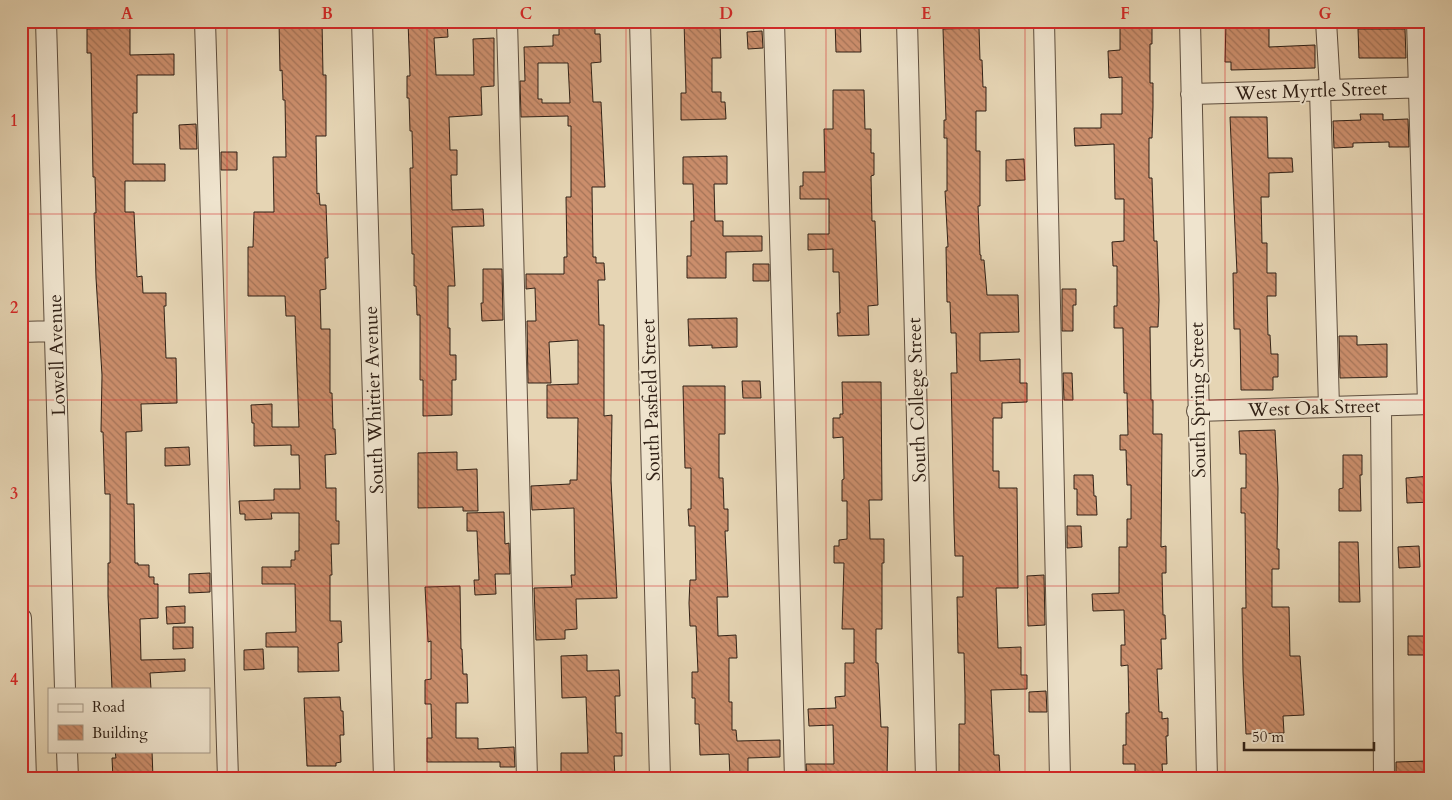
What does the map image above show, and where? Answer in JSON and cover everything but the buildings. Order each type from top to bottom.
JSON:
[{"type":"street","name":"Lowell Avenue","points":[[46,21],[65,688]]},
{"type":"street","points":[[204,21],[228,779]]},
{"type":"street","name":"South Whittier Avenue","points":[[362,21],[384,779]]},
{"type":"street","points":[[506,21],[527,779]]},
{"type":"street","name":"South Pasfield Street","points":[[640,21],[660,779]]},
{"type":"street","points":[[774,21],[795,779]]},
{"type":"street","name":"South College Street","points":[[907,21],[926,779]]},
{"type":"street","points":[[1044,21],[1060,779]]},
{"type":"street","name":"South Spring Street","points":[[1190,21],[1197,410],[1207,779]]},
{"type":"street","points":[[1326,21],[1325,90],[1329,407]]},
{"type":"street","points":[[1417,21],[1424,87],[1430,404]]},
{"type":"street","name":"West Myrtle Street","points":[[1191,94],[1424,87]]},
{"type":"street","points":[[21,332],[55,331]]},
{"type":"street","name":"West Oak Street","points":[[1197,410],[1430,404]]},
{"type":"street","points":[[1381,406],[1384,779]]},
{"type":"street","points":[[21,618],[26,779]]},
{"type":"street","points":[[67,752],[68,779]]}]
